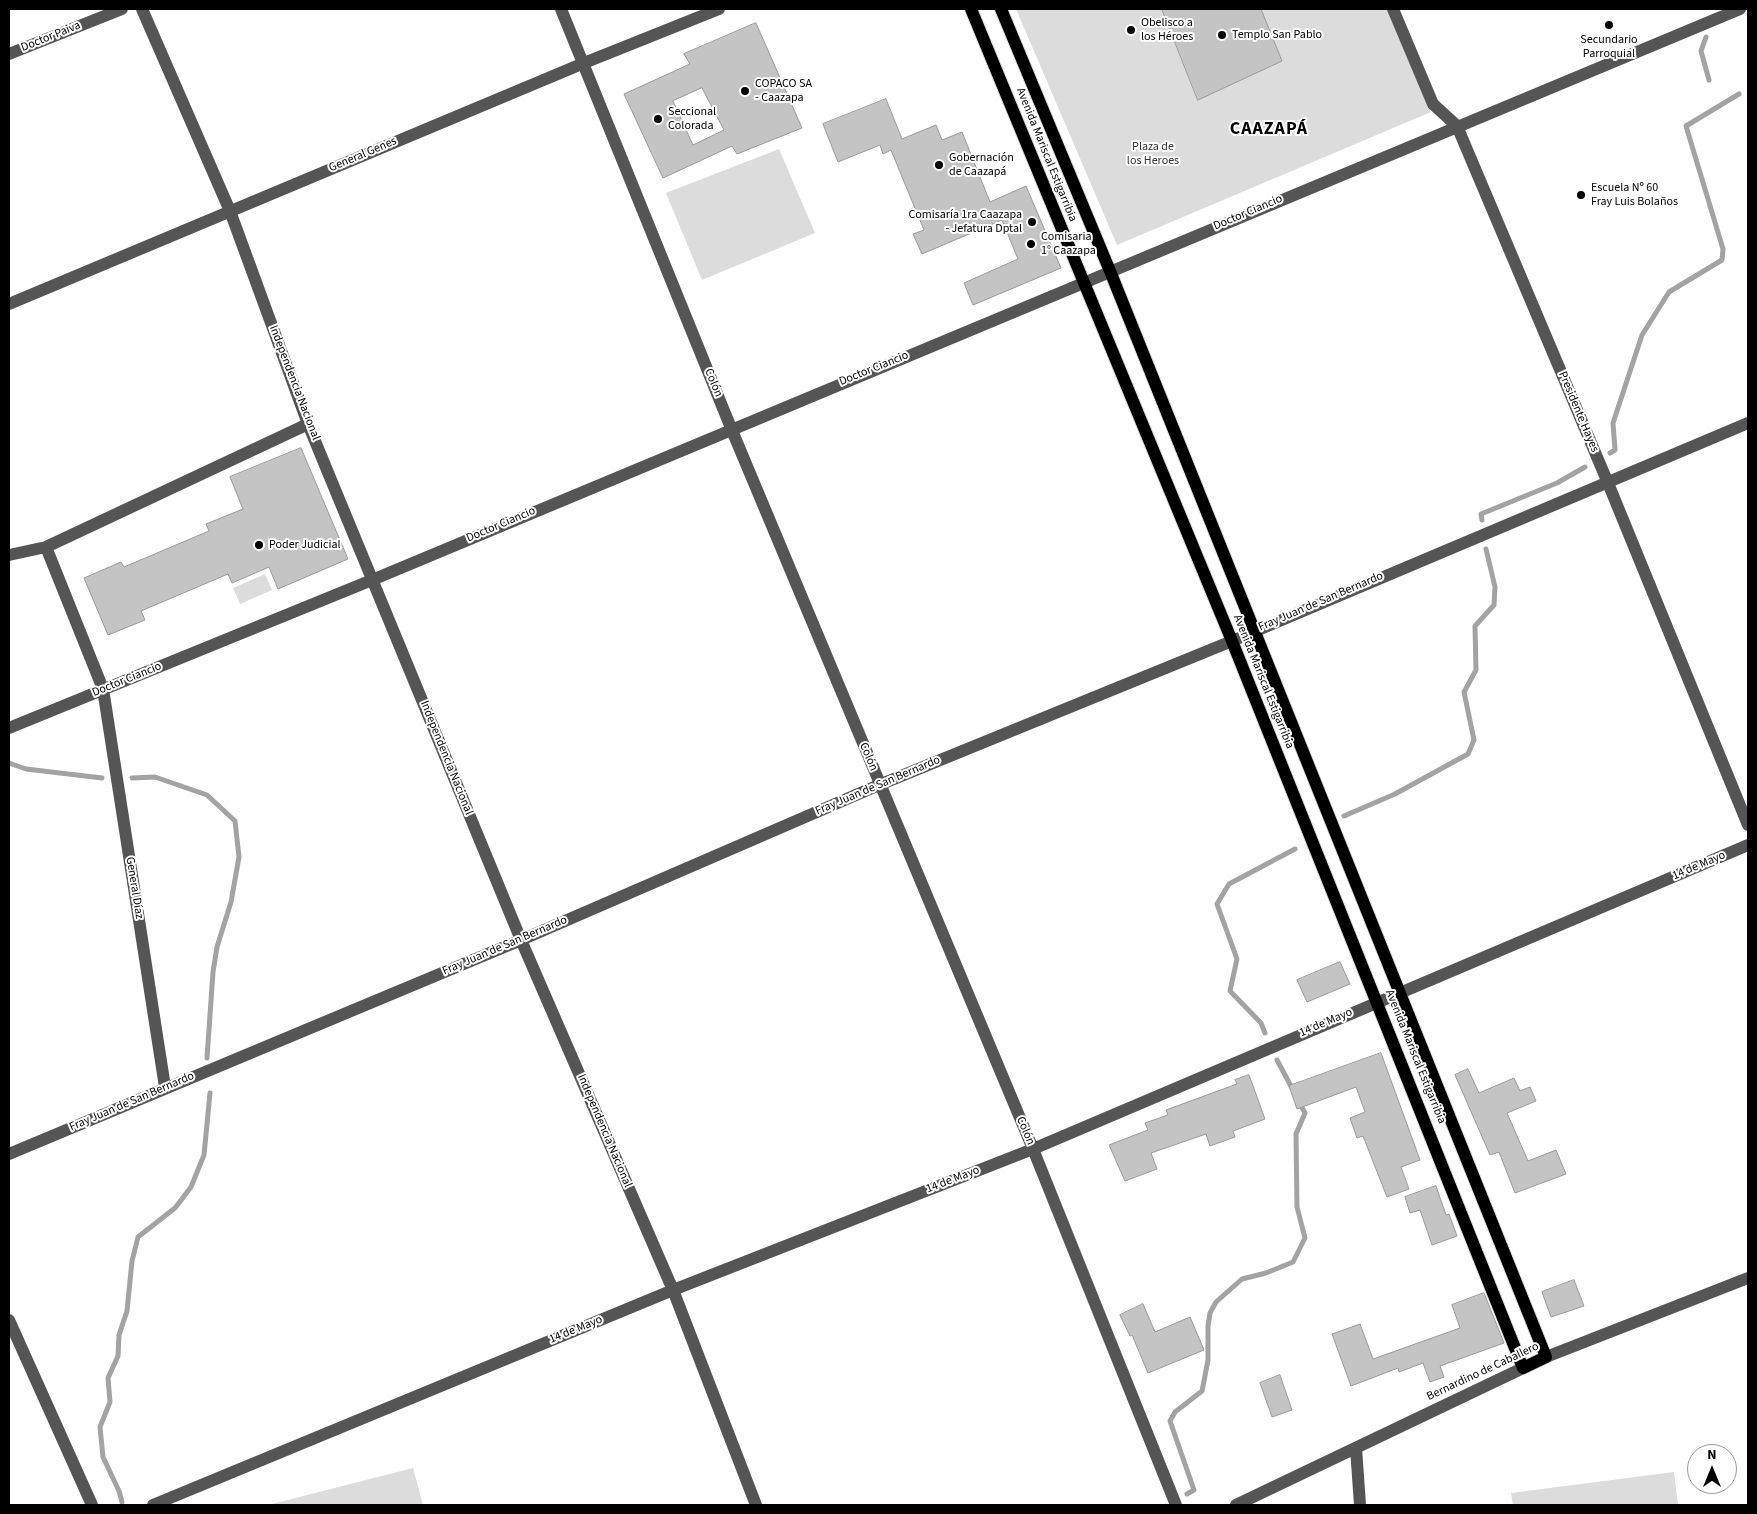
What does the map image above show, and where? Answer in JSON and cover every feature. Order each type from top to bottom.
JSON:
[{"type":"main road","name":"Avenida Mariscal Estigarribia","points":[[971,9],[1232,641],[1378,1001],[1522,1368]]},
{"type":"main road","name":"Avenida Mariscal Estigarribia","points":[[1001,9],[1110,270],[1546,1357]]},
{"type":"main road","name":"Bernardino de Caballero","points":[[1522,1368],[1546,1357]]},
{"type":"street","name":"Doctor Paiva","points":[[9,54],[122,9]]},
{"type":"street","name":"Independencia Nacional","points":[[142,9],[230,211],[308,424],[521,940],[673,1290],[756,1505]]},
{"type":"street","name":"Colón","points":[[561,9],[731,428],[1033,1149],[1176,1505]]},
{"type":"street","name":"General Genes","points":[[9,304],[584,63],[719,9]]},
{"type":"street","name":"Presidente Hayes","points":[[1393,9],[1432,104],[1457,126],[1608,483],[1748,825]]},
{"type":"street","name":"Doctor Ciancio","points":[[10,724],[103,690],[372,580],[731,428],[1740,9]]},
{"type":"street","name":"Fray Juan de San Bernardo","points":[[9,1154],[165,1087],[521,940],[879,785],[1232,641],[1254,630],[1748,423]]},
{"type":"street","points":[[9,555],[46,547],[308,424]]},
{"type":"street","name":"General Díaz","points":[[46,547],[103,690],[165,1087]]},
{"type":"street","name":"14 de Mayo","points":[[153,1505],[673,1290],[1033,1149],[1748,845]]},
{"type":"street","name":"Bernardino de Caballero","points":[[1546,1357],[1748,1278]]},
{"type":"street","points":[[9,1320],[92,1505]]},
{"type":"street","name":"Bernardino de Caballero","points":[[1236,1505],[1522,1368]]},
{"type":"street","points":[[1356,1448],[1360,1505]]},
{"type":"green space","name":"Plaza de los Heroes","points":[[1016,9],[1162,9],[1198,100],[1282,61],[1261,9],[1387,9],[1431,112],[1117,245]]},
{"type":"green space","points":[[779,149],[815,233],[702,280],[666,193]]},
{"type":"green space","points":[[265,574],[272,590],[240,604],[233,588]]},
{"type":"green space","points":[[413,1468],[423,1505],[268,1505]]},
{"type":"green space","points":[[1674,1472],[1678,1505],[1513,1505],[1511,1493]]},
{"type":"building","name":"Templo San Pablo","points":[[1162,9],[1261,9],[1282,61],[1198,100]]},
{"type":"building","name":"COPACO SA - Caazapa","points":[[756,23],[802,128],[737,154],[732,146],[663,178],[624,94],[690,64],[684,54]],"holes":[[[702,88],[724,130],[693,145],[673,101]]]},
{"type":"building","points":[[886,99],[902,139],[936,125],[942,140],[962,132],[990,202],[1026,186],[1061,268],[973,305],[964,283],[1018,259],[1002,220],[922,254],[913,234],[924,230],[891,150],[883,154],[880,145],[838,162],[823,124]]},
{"type":"building","name":"Poder Judicial","points":[[301,448],[348,559],[278,589],[269,567],[232,583],[228,574],[141,611],[145,620],[108,635],[84,578],[121,562],[124,567],[209,531],[206,524],[243,509],[230,477]]},
{"type":"building","points":[[1340,962],[1350,984],[1307,1002],[1297,980]]},
{"type":"building","points":[[1381,1053],[1420,1160],[1401,1167],[1409,1189],[1387,1197],[1363,1136],[1357,1138],[1350,1118],[1365,1112],[1356,1087],[1297,1109],[1289,1086]]},
{"type":"building","points":[[1468,1069],[1479,1093],[1514,1078],[1520,1091],[1530,1087],[1536,1101],[1507,1113],[1528,1161],[1556,1150],[1566,1174],[1515,1193],[1499,1152],[1490,1155],[1455,1075]]},
{"type":"building","points":[[1249,1075],[1265,1119],[1233,1131],[1235,1137],[1210,1146],[1206,1134],[1151,1153],[1157,1169],[1125,1181],[1109,1145],[1148,1130],[1145,1123],[1168,1115],[1166,1110],[1237,1084],[1235,1080]]},
{"type":"building","points":[[1436,1186],[1446,1215],[1449,1214],[1457,1236],[1432,1245],[1420,1210],[1410,1213],[1405,1197]]},
{"type":"building","points":[[1574,1280],[1584,1306],[1551,1317],[1542,1292]]},
{"type":"building","points":[[1484,1293],[1504,1343],[1440,1366],[1444,1377],[1430,1382],[1423,1363],[1399,1372],[1398,1368],[1351,1386],[1332,1334],[1360,1324],[1373,1359],[1460,1328],[1452,1305]]},
{"type":"building","points":[[1143,1304],[1155,1332],[1190,1317],[1204,1350],[1148,1373],[1132,1335],[1130,1336],[1120,1315]]},
{"type":"building","points":[[1280,1375],[1292,1410],[1272,1417],[1260,1383]]},
{"type":"waterway","points":[[1706,37],[1701,51],[1709,80]]},
{"type":"waterway","points":[[1610,453],[1615,450],[1613,423],[1642,335],[1669,292],[1722,260],[1723,249],[1686,126],[1739,94]]},
{"type":"waterway","points":[[1482,520],[1481,514],[1557,483],[1585,467]]},
{"type":"waterway","points":[[1344,816],[1395,794],[1468,754],[1474,740],[1464,692],[1476,670],[1475,626],[1494,605],[1495,587],[1486,549]]},
{"type":"waterway","points":[[9,763],[26,769],[102,778]]},
{"type":"waterway","points":[[132,778],[155,777],[207,795],[235,821],[239,857],[231,902],[217,947],[213,972],[207,1058]]},
{"type":"waterway","points":[[1265,1033],[1261,1023],[1230,991],[1237,959],[1217,904],[1229,884],[1295,849]]},
{"type":"waterway","points":[[1277,1060],[1293,1090]]},
{"type":"waterway","points":[[122,1502],[119,1491],[103,1457],[100,1427],[110,1402],[108,1378],[118,1356],[119,1335],[127,1311],[132,1261],[138,1237],[175,1208],[191,1187],[204,1155],[210,1093]]},
{"type":"waterway","points":[[1187,1494],[1194,1490],[1170,1421],[1175,1412],[1202,1391],[1208,1360],[1210,1313],[1216,1302],[1242,1279],[1266,1273],[1293,1262],[1305,1238],[1297,1207],[1296,1134],[1305,1113],[1299,1102]]},
{"type":"place","name":"Secundario Parroquial","points":[[1609,25]]},
{"type":"place","name":"Obelisco a los Héroes","points":[[1131,30]]},
{"type":"place","name":"Templo San Pablo","points":[[1222,35]]},
{"type":"place","name":"COPACO SA - Caazapa","points":[[745,91]]},
{"type":"place","name":"Seccional Colorada","points":[[658,119]]},
{"type":"place","name":"Gobernación de Caazapá","points":[[939,165]]},
{"type":"place","name":"Escuela Nº 60 Fray Luis Bolaños","points":[[1581,195]]},
{"type":"place","name":"Comisaría 1ra Caazapa - Jefatura Dptal","points":[[1032,222]]},
{"type":"place","name":"Comisaria 1° Caazapa","points":[[1031,244]]},
{"type":"place","name":"Poder Judicial","points":[[259,545]]},
{"type":"district","name":"CAAZAPÁ","points":[[1269,130]]}]
